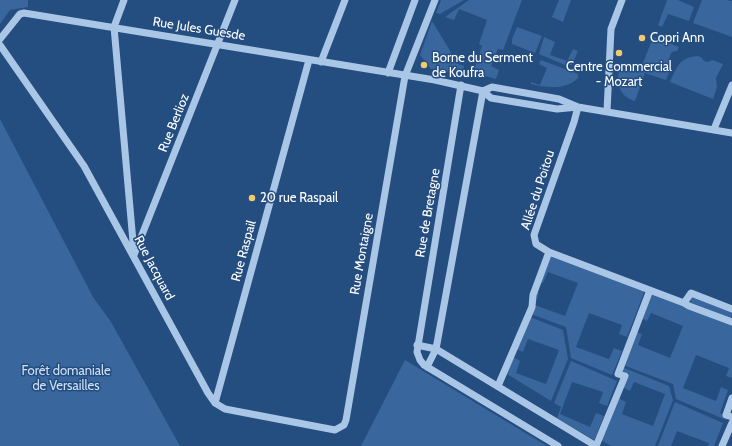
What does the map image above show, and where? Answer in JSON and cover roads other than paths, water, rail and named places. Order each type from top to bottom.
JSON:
[{"type":"street","points":[[124,0],[114,27],[134,255]]},
{"type":"street","name":"Rue Berlioz","points":[[134,255],[235,0]]},
{"type":"street","points":[[321,62],[345,0]]},
{"type":"street","points":[[388,73],[415,0]]},
{"type":"street","name":"Rue Montaigne","points":[[215,403],[225,409],[335,430],[344,426],[405,76],[434,0]]},
{"type":"street","points":[[607,111],[611,29],[622,0]]},
{"type":"street","name":"Rue Jules Guesde","points":[[0,39],[20,14],[24,13],[461,85],[483,91]]},
{"type":"street","name":"Rue Jacquard","points":[[0,45],[84,166],[134,255],[208,393],[215,403]]},
{"type":"street","name":"Rue Raspail","points":[[215,403],[309,60]]},
{"type":"street","name":"Rue de Bretagne","points":[[461,85],[417,352],[420,360],[427,367],[558,446]]},
{"type":"street","points":[[714,129],[732,85]]},
{"type":"street","points":[[483,91],[492,87],[559,99],[578,107]]},
{"type":"street","points":[[483,91],[491,98],[557,109],[578,107],[607,111],[732,133]]},
{"type":"street","points":[[427,367],[436,350],[483,91]]},
{"type":"street","name":"Allée du Poitou","points":[[549,252],[536,244],[534,235],[578,107]]},
{"type":"street","points":[[498,386],[532,307],[533,295],[549,252],[732,322]]},
{"type":"street","points":[[418,345],[436,350],[596,446],[625,376],[618,374],[650,290]]},
{"type":"street","points":[[684,303],[691,293],[732,309]]},
{"type":"street","points":[[732,398],[726,415],[732,417]]},
{"type":"street","points":[[722,446],[732,423]]},
{"type":"place","name":"Copri Ann","points":[[642,38]]},
{"type":"place","name":"Centre Commercial - Mozart","points":[[619,53]]},
{"type":"place","name":"Borne du Serment de Koufra","points":[[424,65]]},
{"type":"place","name":"20 rue Raspail","points":[[252,198]]},
{"type":"park label","name":"Forêt domaniale de Versailles","points":[[66,378]]}]
